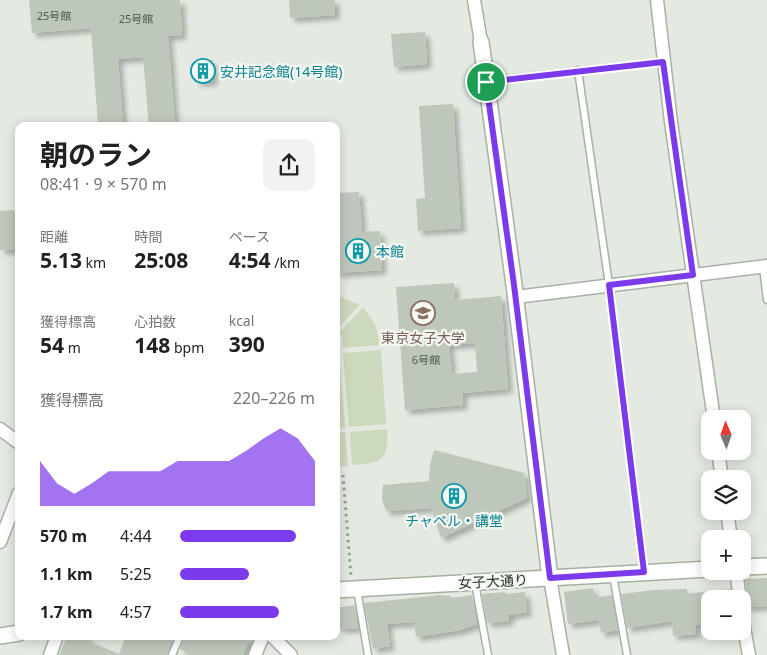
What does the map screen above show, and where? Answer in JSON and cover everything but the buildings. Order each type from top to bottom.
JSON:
[{"type":"street","points":[[474,0],[516,297],[550,578],[563,655]]},
{"type":"street","points":[[657,0],[663,62],[713,410]]},
{"type":"street","points":[[516,297],[765,266]]},
{"type":"street","points":[[0,429],[15,440]]},
{"type":"street","points":[[0,542],[15,503]]},
{"type":"street","points":[[751,567],[767,566]]},
{"type":"street","name":"女子大通り","points":[[340,588],[354,583],[475,582],[701,569]]},
{"type":"street","points":[[0,636],[15,634]]},
{"type":"street","points":[[50,655],[55,640]]},
{"type":"street","points":[[256,655],[262,640]]},
{"type":"street","points":[[276,640],[291,655]]},
{"type":"street","points":[[746,640],[748,655]]},
{"type":"lane","points":[[486,82],[578,70],[663,62]]},
{"type":"lane","points":[[578,70],[609,285],[644,572]]},
{"type":"lane","points":[[765,266],[767,300]]},
{"type":"lane","points":[[613,574],[627,655]]},
{"type":"lane","points":[[475,582],[488,655]]},
{"type":"lane","points":[[354,583],[368,655]]},
{"type":"lane","points":[[172,655],[178,640]]},
{"type":"path","points":[[343,475],[354,583]]},
{"type":"green space","points":[[340,297],[360,305],[340,326]]},
{"type":"green space","points":[[363,307],[375,324],[380,345],[343,348],[340,332]]},
{"type":"green space","points":[[381,350],[386,424],[349,427],[343,353]]},
{"type":"green space","points":[[340,365],[345,427],[340,428]]},
{"type":"green space","points":[[387,429],[387,448],[382,458],[370,463],[352,465],[350,432]]},
{"type":"green space","points":[[345,432],[348,466],[340,466],[340,433]]},
{"type":"place","name":"安井記念館(14号館)","points":[[203,71]]},
{"type":"place","name":"本館","points":[[358,251]]},
{"type":"place","name":"東京女子大学","points":[[423,313]]},
{"type":"place","name":"チャペル・講堂","points":[[454,496]]},
{"type":"route","points":[[663,62],[693,275],[609,285],[644,572],[550,578],[514,285],[486,82],[578,70],[663,62]]}]
